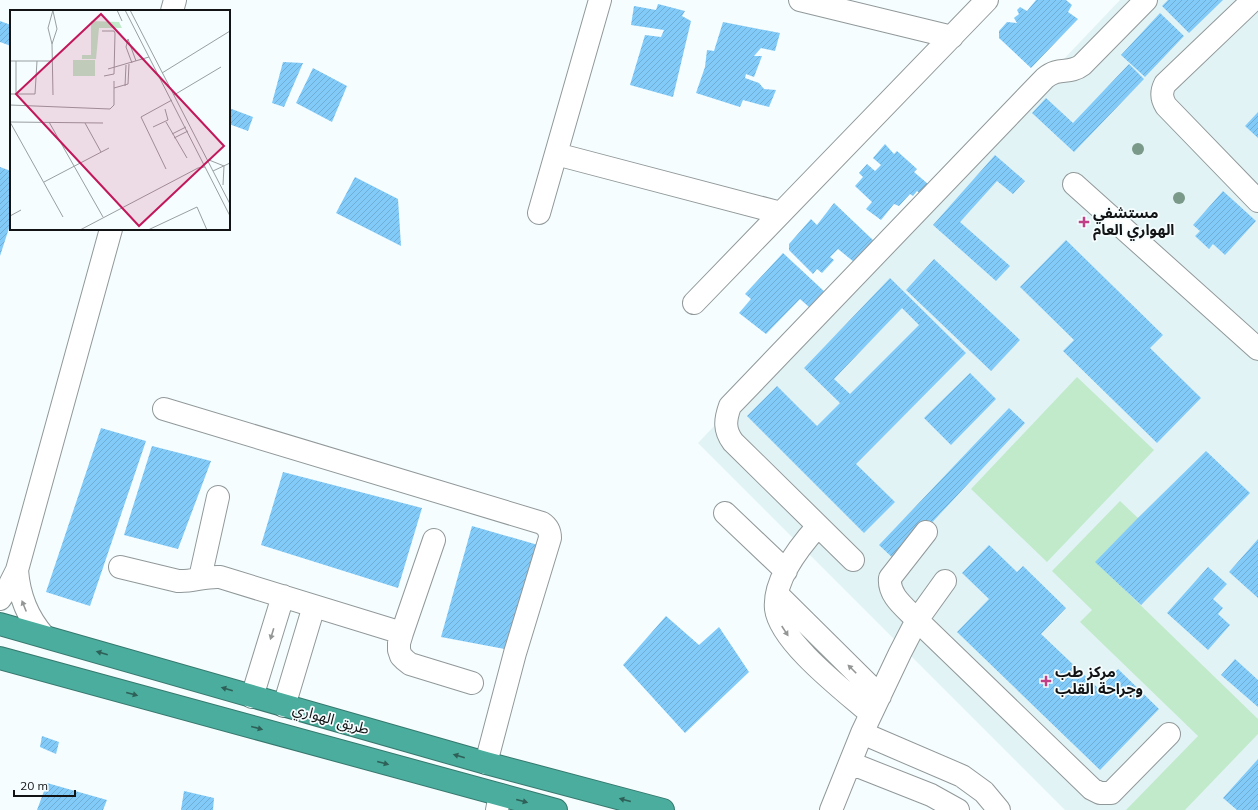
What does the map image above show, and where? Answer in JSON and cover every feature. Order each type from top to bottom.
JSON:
[{"type":"highway","name":"طريق الهواري","points":[[0,624],[486,763],[663,810]]},
{"type":"highway","name":"طريق الهواري","points":[[0,658],[498,802],[556,810]]},
{"type":"highway","points":[[0,669],[44,670]]},
{"type":"street","points":[[172,10],[175,0]]},
{"type":"street","points":[[539,213],[600,0]]},
{"type":"street","points":[[800,0],[952,37]]},
{"type":"street","points":[[694,303],[987,0]]},
{"type":"street","points":[[853,560],[733,442],[729,436],[725,422],[730,406],[1045,78],[1056,71],[1073,70],[1082,65],[1146,0]]},
{"type":"street","points":[[1258,4],[1253,0],[1165,84],[1162,89],[1163,101],[1166,106],[1258,201]]},
{"type":"street","points":[[556,154],[781,213]]},
{"type":"street","points":[[1074,184],[1255,339]]},
{"type":"street","points":[[0,599],[17,570],[112,230]]},
{"type":"street","points":[[164,409],[542,523],[546,526],[550,534],[550,538],[513,661],[486,763]]},
{"type":"street","points":[[200,578],[218,497]]},
{"type":"street","points":[[725,513],[786,571]]},
{"type":"street","points":[[818,526],[795,555],[786,571],[777,594],[871,714],[984,792],[999,810]]},
{"type":"street","points":[[926,532],[890,578],[890,588],[895,597],[917,620],[1096,791],[1106,794],[1111,793],[1169,734]]},
{"type":"street","points":[[434,540],[402,633],[399,643],[399,650],[401,656],[410,664],[472,683]]},
{"type":"street","points":[[120,567],[186,582],[200,578],[220,577],[402,633]]},
{"type":"street","points":[[17,570],[18,585],[22,599],[34,626],[44,636]]},
{"type":"street","points":[[831,810],[871,714],[917,620],[945,581]]},
{"type":"street","points":[[252,697],[283,596]]},
{"type":"street","points":[[284,706],[314,606]]},
{"type":"street","points":[[850,763],[931,795],[958,810]]},
{"type":"shaded area","name":"مستشفي الهواري العام","points":[[1120,0],[1258,0],[1258,810],[1065,810],[698,443]]},
{"type":"green space","points":[[1077,377],[1154,450],[1047,562],[971,489]]},
{"type":"green space","points":[[1120,501],[1138,518],[1096,562],[1258,719],[1258,734],[1185,810],[1126,810],[1198,736],[1080,622],[1092,610],[1052,571]]},
{"type":"building","points":[[1036,0],[1066,0],[1072,5],[1068,12],[1078,19],[1031,68],[999,38],[999,31],[1007,22],[1017,23],[1014,18],[1019,14],[1017,10],[1020,7],[1027,11]]},
{"type":"building","points":[[1168,0],[1223,0],[1189,33],[1162,6]]},
{"type":"building","points":[[658,4],[685,11],[682,16],[691,21],[673,97],[630,85],[645,35],[661,37],[664,30],[631,25],[634,6],[656,10]]},
{"type":"building","points":[[1160,13],[1184,36],[1145,77],[1121,55]]},
{"type":"building","points":[[0,21],[10,25],[10,46],[0,42]]},
{"type":"building","points":[[723,22],[780,33],[775,51],[761,48],[754,56],[762,56],[754,77],[746,74],[745,78],[759,83],[764,89],[776,90],[769,107],[743,100],[740,107],[696,93],[705,67],[707,50],[714,51]]},
{"type":"building","points":[[283,62],[303,63],[284,107],[272,103]]},
{"type":"building","points":[[1129,64],[1144,79],[1074,152],[1032,113],[1046,98],[1073,123]]},
{"type":"building","points":[[313,68],[347,86],[332,122],[296,103]]},
{"type":"building","points":[[230,108],[253,117],[248,131],[230,124]]},
{"type":"building","points":[[1258,112],[1258,138],[1245,126]]},
{"type":"building","points":[[885,144],[894,154],[897,151],[917,169],[914,172],[928,184],[924,197],[917,191],[913,196],[910,194],[899,206],[894,204],[881,220],[866,209],[872,202],[855,186],[863,177],[859,173],[867,164],[875,171],[881,165],[873,158]]},
{"type":"building","points":[[995,155],[1025,181],[1013,194],[997,181],[960,222],[1010,266],[996,281],[933,225]]},
{"type":"building","points":[[0,167],[10,171],[10,225],[0,256]]},
{"type":"building","points":[[355,177],[398,199],[401,246],[336,213]]},
{"type":"building","points":[[1223,191],[1256,221],[1225,255],[1213,244],[1209,249],[1195,236],[1200,231],[1193,225]]},
{"type":"building","points":[[834,203],[874,241],[854,262],[838,249],[830,257],[834,260],[822,273],[817,269],[813,274],[789,250],[789,244],[811,219],[817,225]]},
{"type":"building","points":[[1066,240],[1163,335],[1150,348],[1201,398],[1157,443],[1063,351],[1074,340],[1020,287]]},
{"type":"building","points":[[783,253],[826,293],[809,307],[800,299],[766,334],[739,313],[751,299],[745,294]]},
{"type":"building","points":[[934,259],[1020,340],[991,371],[906,290]]},
{"type":"building","points":[[890,278],[966,353],[856,464],[895,502],[864,533],[747,416],[777,386],[817,426],[840,403],[804,368]],"holes":[[[902,308],[919,325],[850,394],[834,379]]]},
{"type":"building","points":[[970,373],[996,399],[951,445],[924,418]]},
{"type":"building","points":[[1009,408],[1025,423],[896,561],[879,545]]},
{"type":"building","points":[[101,428],[146,441],[90,606],[46,592]]},
{"type":"building","points":[[152,446],[211,461],[178,549],[124,535]]},
{"type":"building","points":[[1206,451],[1250,493],[1141,605],[1095,562]]},
{"type":"building","points":[[283,472],[422,508],[398,588],[261,545]]},
{"type":"building","points":[[472,526],[538,545],[510,650],[441,637]]},
{"type":"building","points":[[1258,539],[1258,598],[1229,572]]},
{"type":"building","points":[[989,545],[1017,572],[1023,566],[1066,608],[1041,634],[1099,689],[1118,669],[1159,709],[1100,770],[957,632],[989,599],[962,573]]},
{"type":"building","points":[[1208,567],[1227,584],[1213,599],[1223,608],[1218,614],[1230,625],[1208,650],[1167,613]]},
{"type":"building","points":[[666,616],[699,645],[719,627],[749,672],[685,733],[623,665]]},
{"type":"building","points":[[1235,659],[1258,680],[1258,707],[1221,675]]},
{"type":"building","points":[[42,736],[59,742],[56,754],[40,747]]},
{"type":"building","points":[[1258,759],[1258,810],[1237,810],[1223,798]]},
{"type":"building","points":[[47,783],[107,800],[103,810],[37,810]]},
{"type":"building","points":[[184,791],[214,798],[213,810],[181,810]]},
{"type":"place","name":"مستشفي الهواري العام","points":[[1084,222]]},
{"type":"place","name":"مركز طب وجراحة القلب","points":[[1046,681]]}]
